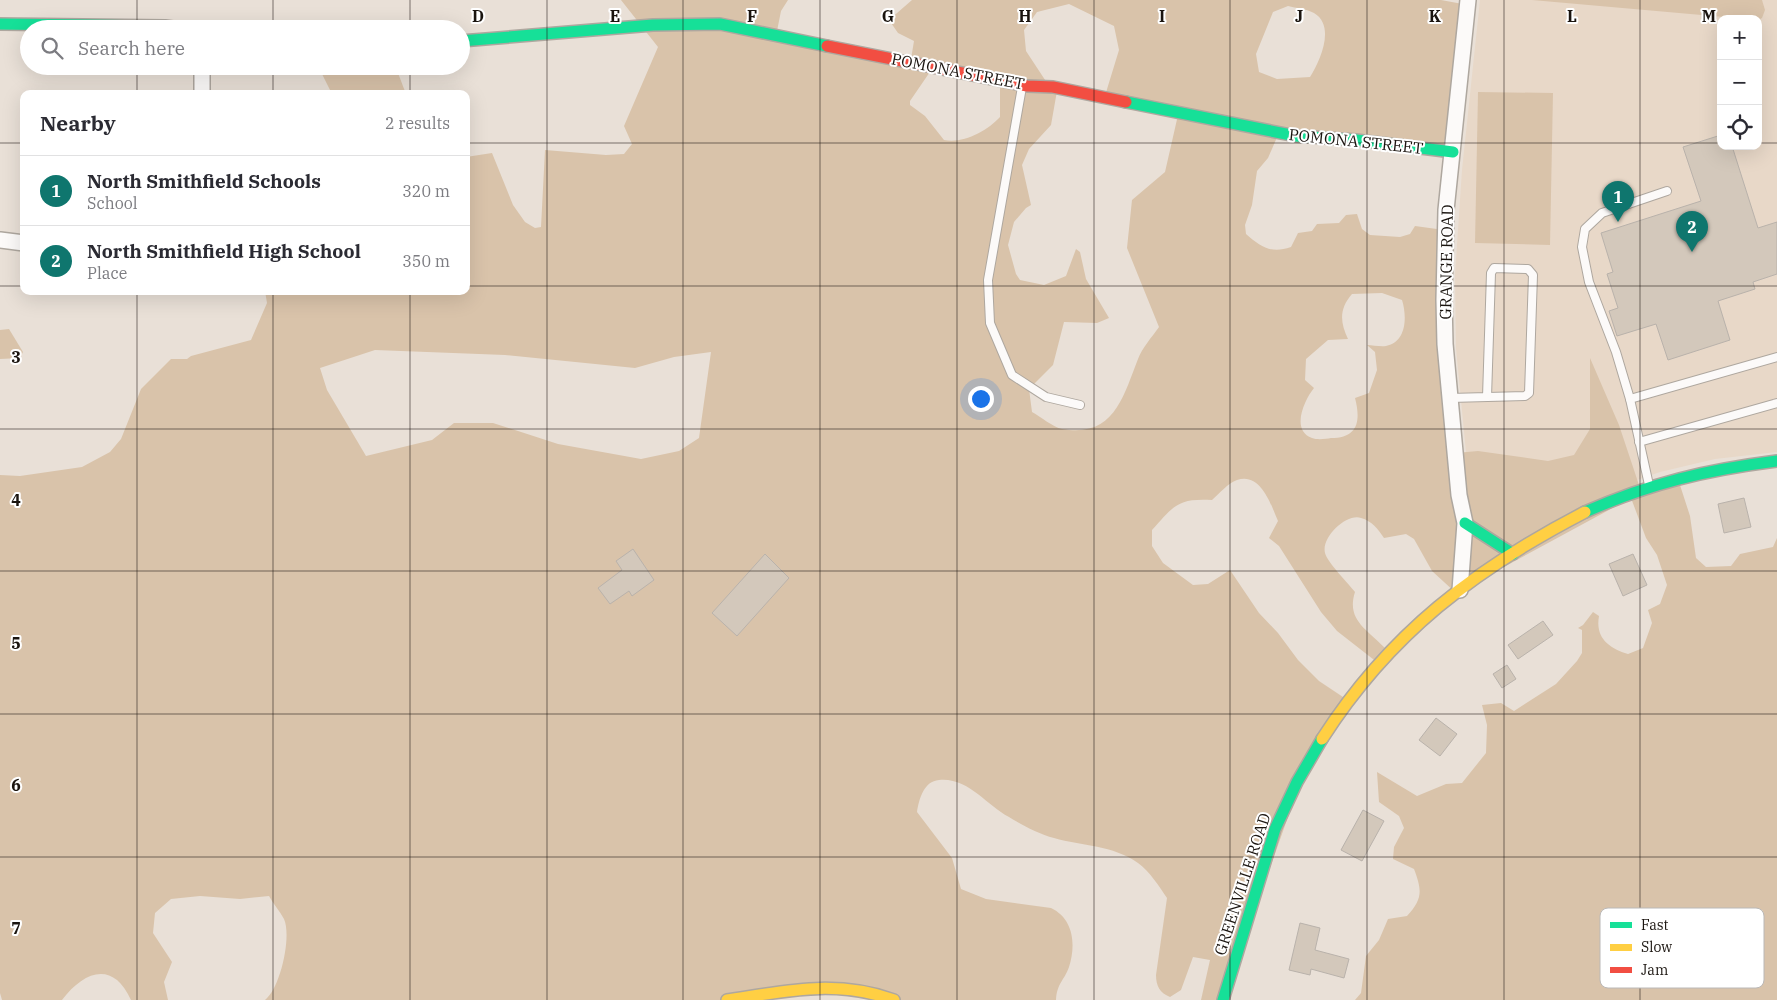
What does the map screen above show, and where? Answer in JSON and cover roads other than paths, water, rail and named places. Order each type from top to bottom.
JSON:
[{"type":"street","name":"GRANGE ROAD","points":[[1460,590],[1465,523],[1459,495],[1450,398],[1444,300],[1446,210],[1468,0]]},
{"type":"street","points":[[0,24],[20,24]]},
{"type":"street","name":"POMONA STREET","points":[[470,40],[653,25],[720,24],[1022,85],[1053,87],[1296,136],[1356,140],[1452,152]]},
{"type":"street","points":[[202,75],[202,90]]},
{"type":"street","points":[[0,240],[20,242]]},
{"type":"street","name":"GREENVILLE ROAD","points":[[1223,1000],[1251,901],[1276,826],[1302,774],[1339,714],[1377,665],[1412,629],[1460,590],[1550,530],[1609,502],[1649,487],[1730,467],[1777,461]]},
{"type":"street","points":[[1465,523],[1513,554]]},
{"type":"street","points":[[727,1000],[833,985],[867,990],[894,1000]]},
{"type":"lane","points":[[1022,85],[988,280],[990,323],[1012,375],[1046,397],[1080,405]]},
{"type":"lane","points":[[1649,487],[1630,400],[1616,352],[1589,282],[1582,247],[1585,229],[1602,213],[1667,191]]},
{"type":"lane","points":[[1450,398],[1525,396],[1529,392],[1533,275],[1528,269],[1494,268],[1491,273],[1487,397]]},
{"type":"lane","points":[[1630,400],[1777,356]]},
{"type":"lane","points":[[1639,442],[1777,403]]},
{"type":"place","name":"North Smithfield Schools","points":[[1618,222]]},
{"type":"place","name":"North Smithfield High School","points":[[1692,252]]}]
